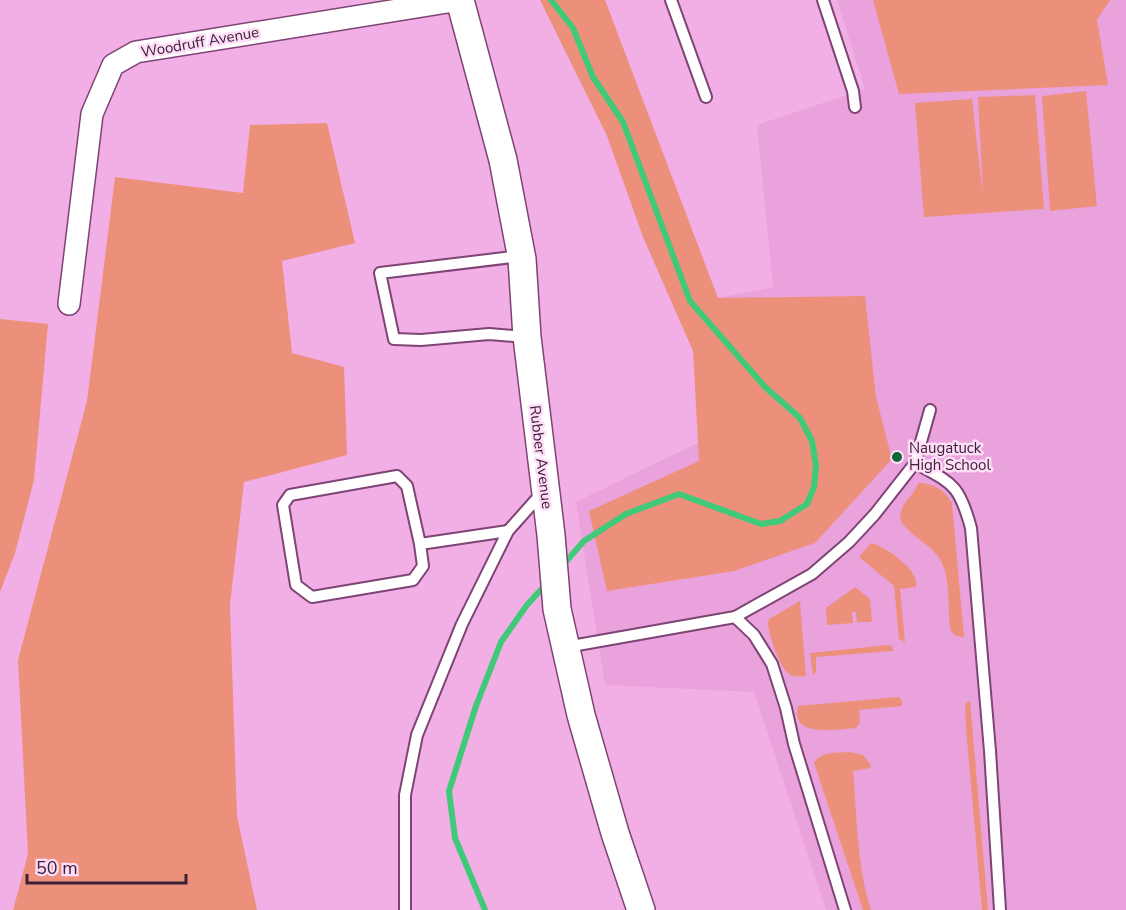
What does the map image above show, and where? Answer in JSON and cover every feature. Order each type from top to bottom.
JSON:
[{"type":"street","name":"Rubber Avenue","points":[[460,0],[503,160],[521,256],[527,337],[546,489],[557,609],[581,715],[615,833],[641,910]]},
{"type":"street","name":"Woodruff Avenue","points":[[69,304],[92,114],[113,65],[136,52],[460,0]]},
{"type":"lane","points":[[671,0],[706,97]]},
{"type":"lane","points":[[823,0],[853,91],[855,107]]},
{"type":"lane","points":[[521,256],[380,273],[394,339],[421,340],[489,334],[527,337]]},
{"type":"lane","points":[[565,647],[735,617],[812,574],[832,558],[875,514],[915,463],[930,410]]},
{"type":"lane","points":[[915,463],[952,483],[964,502],[971,528],[990,751],[1000,910]]},
{"type":"lane","points":[[397,476],[408,486],[420,544],[423,566],[413,580],[312,597],[296,585],[283,505],[290,495],[397,476]]},
{"type":"lane","points":[[405,910],[405,795],[417,735],[462,624],[508,531],[546,489]]},
{"type":"lane","points":[[420,544],[508,531]]},
{"type":"lane","points":[[735,617],[754,635],[772,664],[845,910]]},
{"type":"shaded area","points":[[540,0],[605,0],[718,298],[865,296],[876,397],[892,459],[815,543],[734,571],[607,591],[589,511],[699,461],[693,351],[643,237],[607,136]]},
{"type":"shaded area","name":"Naugatuck High School","points":[[837,0],[1126,0],[1126,910],[826,910],[754,692],[605,685],[576,502],[761,412],[718,298],[773,287],[757,125],[865,89]]},
{"type":"shaded area","points":[[873,0],[1110,0],[1097,20],[1108,85],[899,94]]},
{"type":"shaded area","points":[[1086,91],[1097,206],[1050,211],[1042,96]]},
{"type":"shaded area","points":[[1035,95],[1044,209],[924,217],[915,103],[972,99],[983,195],[978,97]]},
{"type":"shaded area","points":[[327,123],[355,243],[282,261],[292,353],[344,367],[347,455],[244,482],[230,605],[237,816],[257,910],[13,910],[28,854],[18,660],[87,401],[115,177],[243,193],[250,125]]},
{"type":"shaded area","points":[[0,319],[48,324],[34,480],[15,553],[0,592]]},
{"type":"shaded area","points":[[918,483],[938,488],[952,503],[964,637],[956,636],[951,631],[947,581],[941,562],[932,550],[901,522],[901,510]]},
{"type":"shaded area","points":[[871,543],[901,560],[916,581],[916,587],[900,589],[905,642],[899,639],[894,586],[859,557]]},
{"type":"shaded area","points":[[855,587],[870,599],[872,622],[857,622],[856,612],[852,612],[853,623],[827,625],[826,608]]},
{"type":"shaded area","points":[[800,601],[806,676],[792,676],[781,664],[768,624],[769,619]]},
{"type":"shaded area","points":[[889,645],[893,647],[893,651],[816,657],[816,672],[813,675],[810,653]]},
{"type":"shaded area","points":[[898,697],[902,700],[902,706],[859,710],[860,723],[856,728],[817,730],[801,724],[797,716],[798,706]]},
{"type":"shaded area","points":[[970,701],[988,910],[982,910],[966,728],[965,705]]},
{"type":"shaded area","points":[[850,752],[863,755],[871,765],[870,768],[853,771],[860,859],[871,910],[863,910],[814,763],[821,756]]},
{"type":"waterway","points":[[551,0],[573,28],[593,77],[623,122],[690,301],[765,387],[800,418],[812,441],[816,465],[814,487],[807,504],[780,521],[761,524],[679,494],[626,514],[584,541],[562,566]]},
{"type":"waterway","points":[[485,910],[455,838],[449,791],[476,706],[501,642],[527,605],[547,583]]},
{"type":"place","name":"Naugatuck High School","points":[[897,457]]}]
